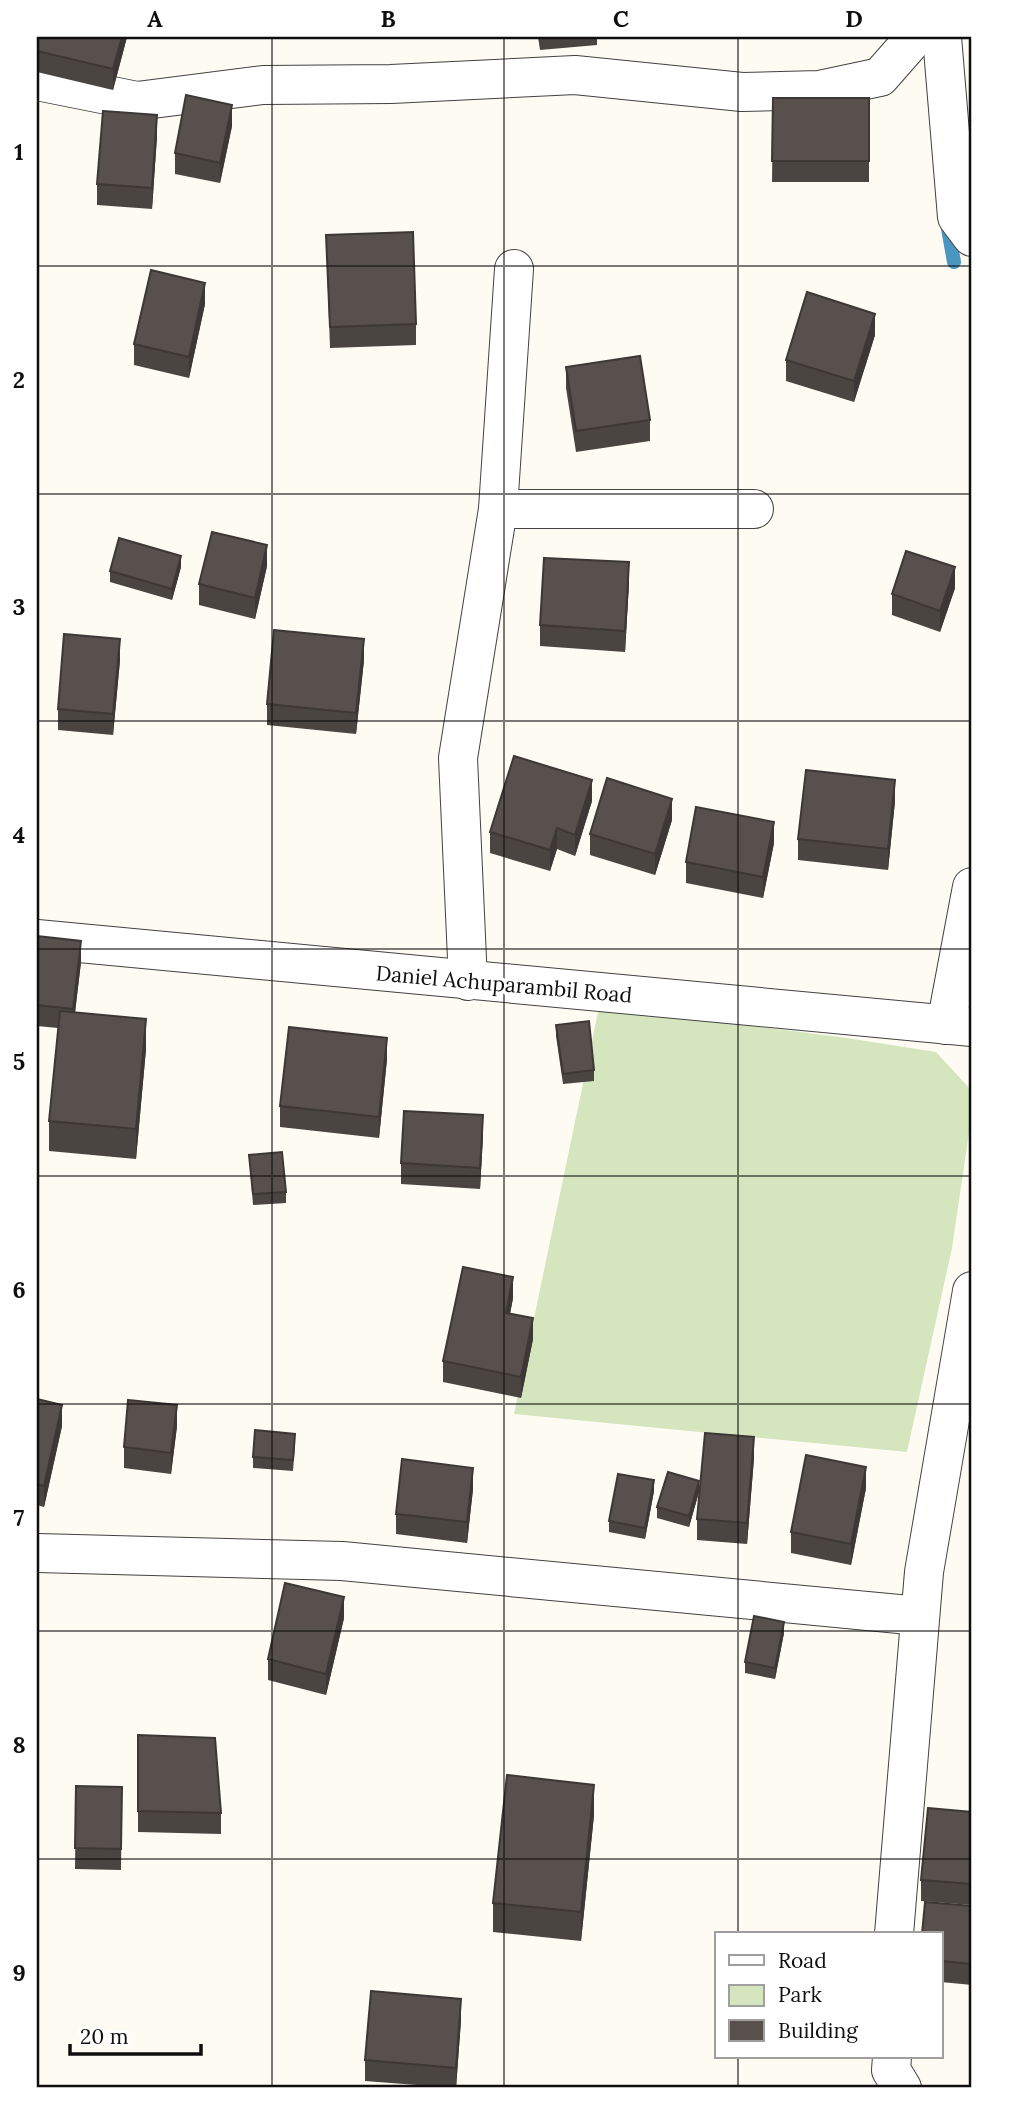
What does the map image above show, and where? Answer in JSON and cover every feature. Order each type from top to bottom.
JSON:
[{"type":"street","points":[[37,81],[137,101],[278,84],[391,84],[575,75],[742,92],[819,90],[880,77],[909,44],[909,37]]},
{"type":"street","points":[[942,37],[957,217],[972,237]]},
{"type":"street","points":[[468,981],[458,758],[498,509],[514,269]]},
{"type":"street","points":[[498,509],[754,509]]},
{"type":"street","points":[[959,1026],[972,887]]},
{"type":"street","name":"Daniel Achuparambil Road","points":[[37,939],[959,1026]]},
{"type":"street","points":[[894,1932],[924,1572],[972,1292]]},
{"type":"street","points":[[37,1553],[342,1561],[920,1616]]},
{"type":"street","points":[[892,2058],[891,2070],[902,2088]]},
{"type":"green space","points":[[599,1007],[840,1037],[936,1052],[972,1091],[972,1112],[952,1248],[907,1452],[514,1414]]},
{"type":"building","points":[[37,37],[122,37],[113,69],[37,51]]},
{"type":"building","points":[[186,95],[232,105],[220,163],[175,153]]},
{"type":"building","points":[[773,98],[869,98],[869,161],[772,161]]},
{"type":"building","points":[[103,111],[157,115],[152,188],[97,184]]},
{"type":"building","points":[[413,232],[416,324],[330,327],[326,235]]},
{"type":"building","points":[[151,270],[205,283],[189,357],[134,344]]},
{"type":"building","points":[[807,292],[875,314],[854,381],[786,360]]},
{"type":"building","points":[[640,356],[650,420],[576,431],[566,367]]},
{"type":"building","points":[[212,532],[267,545],[255,598],[199,584]]},
{"type":"building","points":[[119,538],[181,556],[172,589],[110,571]]},
{"type":"building","points":[[906,551],[955,567],[940,611],[892,594]]},
{"type":"building","points":[[544,558],[629,562],[625,631],[540,625]]},
{"type":"building","points":[[274,630],[364,639],[356,713],[267,704]]},
{"type":"building","points":[[64,634],[120,639],[113,714],[58,709]]},
{"type":"building","points":[[514,756],[592,780],[575,835],[557,828],[550,850],[490,832]]},
{"type":"building","points":[[806,770],[895,780],[888,849],[798,839]]},
{"type":"building","points":[[607,778],[672,799],[655,854],[590,834]]},
{"type":"building","points":[[696,807],[774,822],[763,877],[686,862]]},
{"type":"building","points":[[37,936],[81,941],[73,1009],[37,1005]]},
{"type":"building","points":[[60,1011],[146,1019],[136,1129],[49,1121]]},
{"type":"building","points":[[589,1021],[594,1070],[563,1074],[556,1025]]},
{"type":"building","points":[[289,1027],[387,1038],[379,1117],[280,1106]]},
{"type":"building","points":[[404,1111],[483,1115],[480,1168],[401,1163]]},
{"type":"building","points":[[282,1152],[286,1192],[253,1194],[249,1155]]},
{"type":"building","points":[[463,1267],[513,1277],[506,1313],[533,1318],[521,1377],[443,1361]]},
{"type":"building","points":[[37,1399],[62,1405],[44,1486],[37,1484]]},
{"type":"building","points":[[128,1400],[177,1405],[171,1453],[124,1447]]},
{"type":"building","points":[[255,1430],[295,1434],[293,1460],[253,1457]]},
{"type":"building","points":[[705,1433],[754,1437],[747,1523],[697,1519]]},
{"type":"building","points":[[806,1455],[866,1467],[851,1544],[791,1532]]},
{"type":"building","points":[[402,1459],[473,1468],[467,1522],[396,1514]]},
{"type":"building","points":[[668,1472],[699,1481],[689,1516],[657,1507]]},
{"type":"building","points":[[618,1474],[654,1480],[645,1528],[609,1521]]},
{"type":"building","points":[[285,1583],[344,1597],[326,1674],[268,1659]]},
{"type":"building","points":[[754,1616],[784,1622],[775,1668],[745,1662]]},
{"type":"building","points":[[138,1735],[215,1738],[221,1813],[138,1811]]},
{"type":"building","points":[[507,1775],[594,1785],[581,1912],[493,1903]]},
{"type":"building","points":[[76,1786],[122,1787],[121,1849],[75,1848]]},
{"type":"building","points":[[928,1808],[972,1812],[972,1884],[921,1880]]},
{"type":"building","points":[[925,1902],[972,1906],[972,1964],[942,1961],[942,1932],[922,1932]]},
{"type":"building","points":[[371,1991],[461,1999],[456,2068],[365,2060]]},
{"type":"waterway","points":[[947,223],[954,262]]}]
